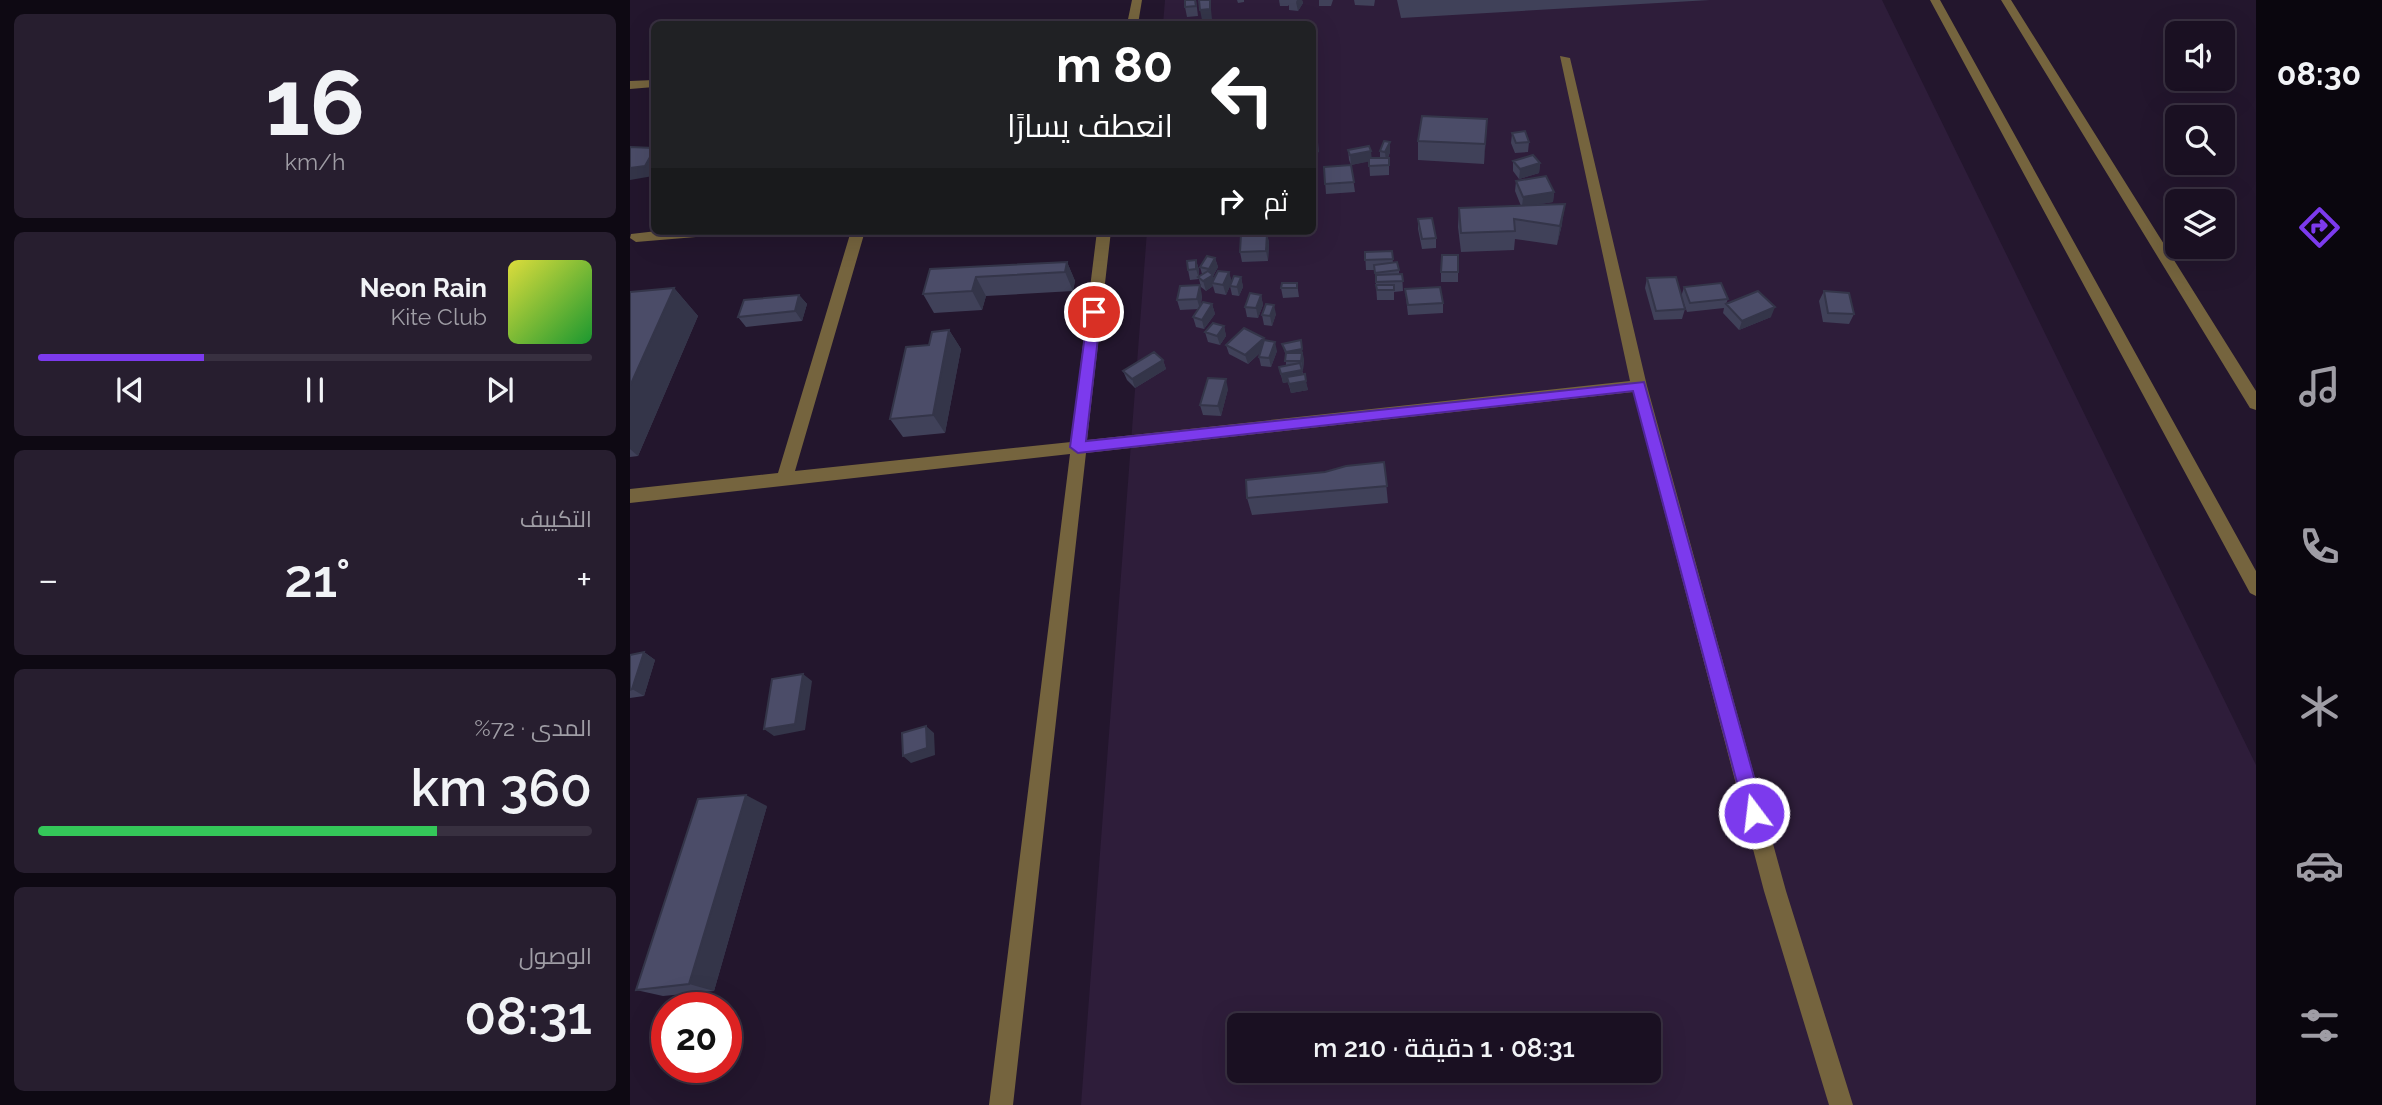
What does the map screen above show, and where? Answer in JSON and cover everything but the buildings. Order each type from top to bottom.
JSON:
[{"type":"street","points":[[1134,21],[1137,0]]},
{"type":"street","points":[[1935,0],[2256,588]]},
{"type":"street","points":[[2006,0],[2256,404]]},
{"type":"street","points":[[1564,58],[1639,386],[1775,891],[1841,1105]]},
{"type":"street","points":[[630,85],[651,84]]},
{"type":"street","points":[[636,237],[664,235]]},
{"type":"street","points":[[783,480],[857,235]]},
{"type":"street","points":[[1001,1105],[1104,235]]},
{"type":"street","points":[[630,496],[1639,386]]},
{"type":"shaded area","points":[[1165,0],[1882,0],[2256,765],[2256,1105],[1081,1105],[1147,235],[1316,235],[1316,21],[1163,21]]},
{"type":"route","points":[[1094,312],[1078,447],[1639,386],[1754,813]]}]
